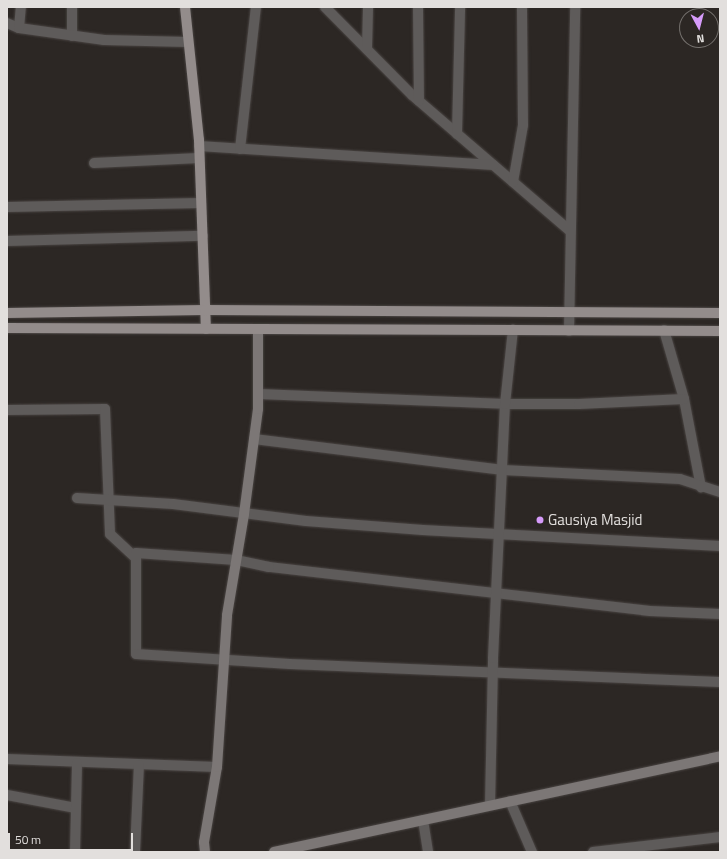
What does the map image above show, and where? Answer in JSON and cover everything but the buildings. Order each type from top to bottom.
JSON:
[{"type":"main road","points":[[185,7],[199,146],[206,328]]},
{"type":"main road","points":[[7,313],[205,310],[720,313]]},
{"type":"main road","points":[[7,328],[720,331]]},
{"type":"main road","points":[[206,852],[204,842],[217,768],[227,615],[244,514],[259,394],[258,329]]},
{"type":"main road","points":[[274,852],[720,756]]},
{"type":"street","points":[[19,28],[21,7]]},
{"type":"street","points":[[72,7],[72,36]]},
{"type":"street","points":[[240,149],[256,7]]},
{"type":"street","points":[[326,7],[419,101],[570,231]]},
{"type":"street","points":[[367,49],[368,7]]},
{"type":"street","points":[[418,7],[419,101]]},
{"type":"street","points":[[457,134],[460,7]]},
{"type":"street","points":[[514,182],[523,125],[522,7]]},
{"type":"street","points":[[569,331],[575,7]]},
{"type":"street","points":[[7,23],[19,28],[104,40],[188,42]]},
{"type":"street","points":[[199,146],[493,165]]},
{"type":"street","points":[[94,163],[199,158]]},
{"type":"street","points":[[7,207],[202,202]]},
{"type":"street","points":[[7,241],[203,236]]},
{"type":"street","points":[[490,805],[492,673],[506,404],[513,329]]},
{"type":"street","points":[[664,330],[684,398],[701,487]]},
{"type":"street","points":[[259,394],[506,404],[579,404],[684,398]]},
{"type":"street","points":[[7,410],[105,409],[110,534],[136,558]]},
{"type":"street","points":[[254,439],[503,470],[680,479],[720,492]]},
{"type":"street","points":[[77,498],[173,504],[306,521],[500,535],[720,546]]},
{"type":"street","points":[[720,614],[650,611],[269,567],[236,560],[136,553],[136,654],[492,673],[720,682]]},
{"type":"street","points":[[7,759],[217,768]]},
{"type":"street","points":[[75,852],[78,763]]},
{"type":"street","points":[[135,852],[139,765]]},
{"type":"street","points":[[7,795],[76,808]]},
{"type":"street","points":[[510,801],[532,852]]},
{"type":"street","points":[[423,820],[428,852]]},
{"type":"street","points":[[593,852],[720,837]]},
{"type":"place","name":"Gausiya Masjid","points":[[540,520]]}]
